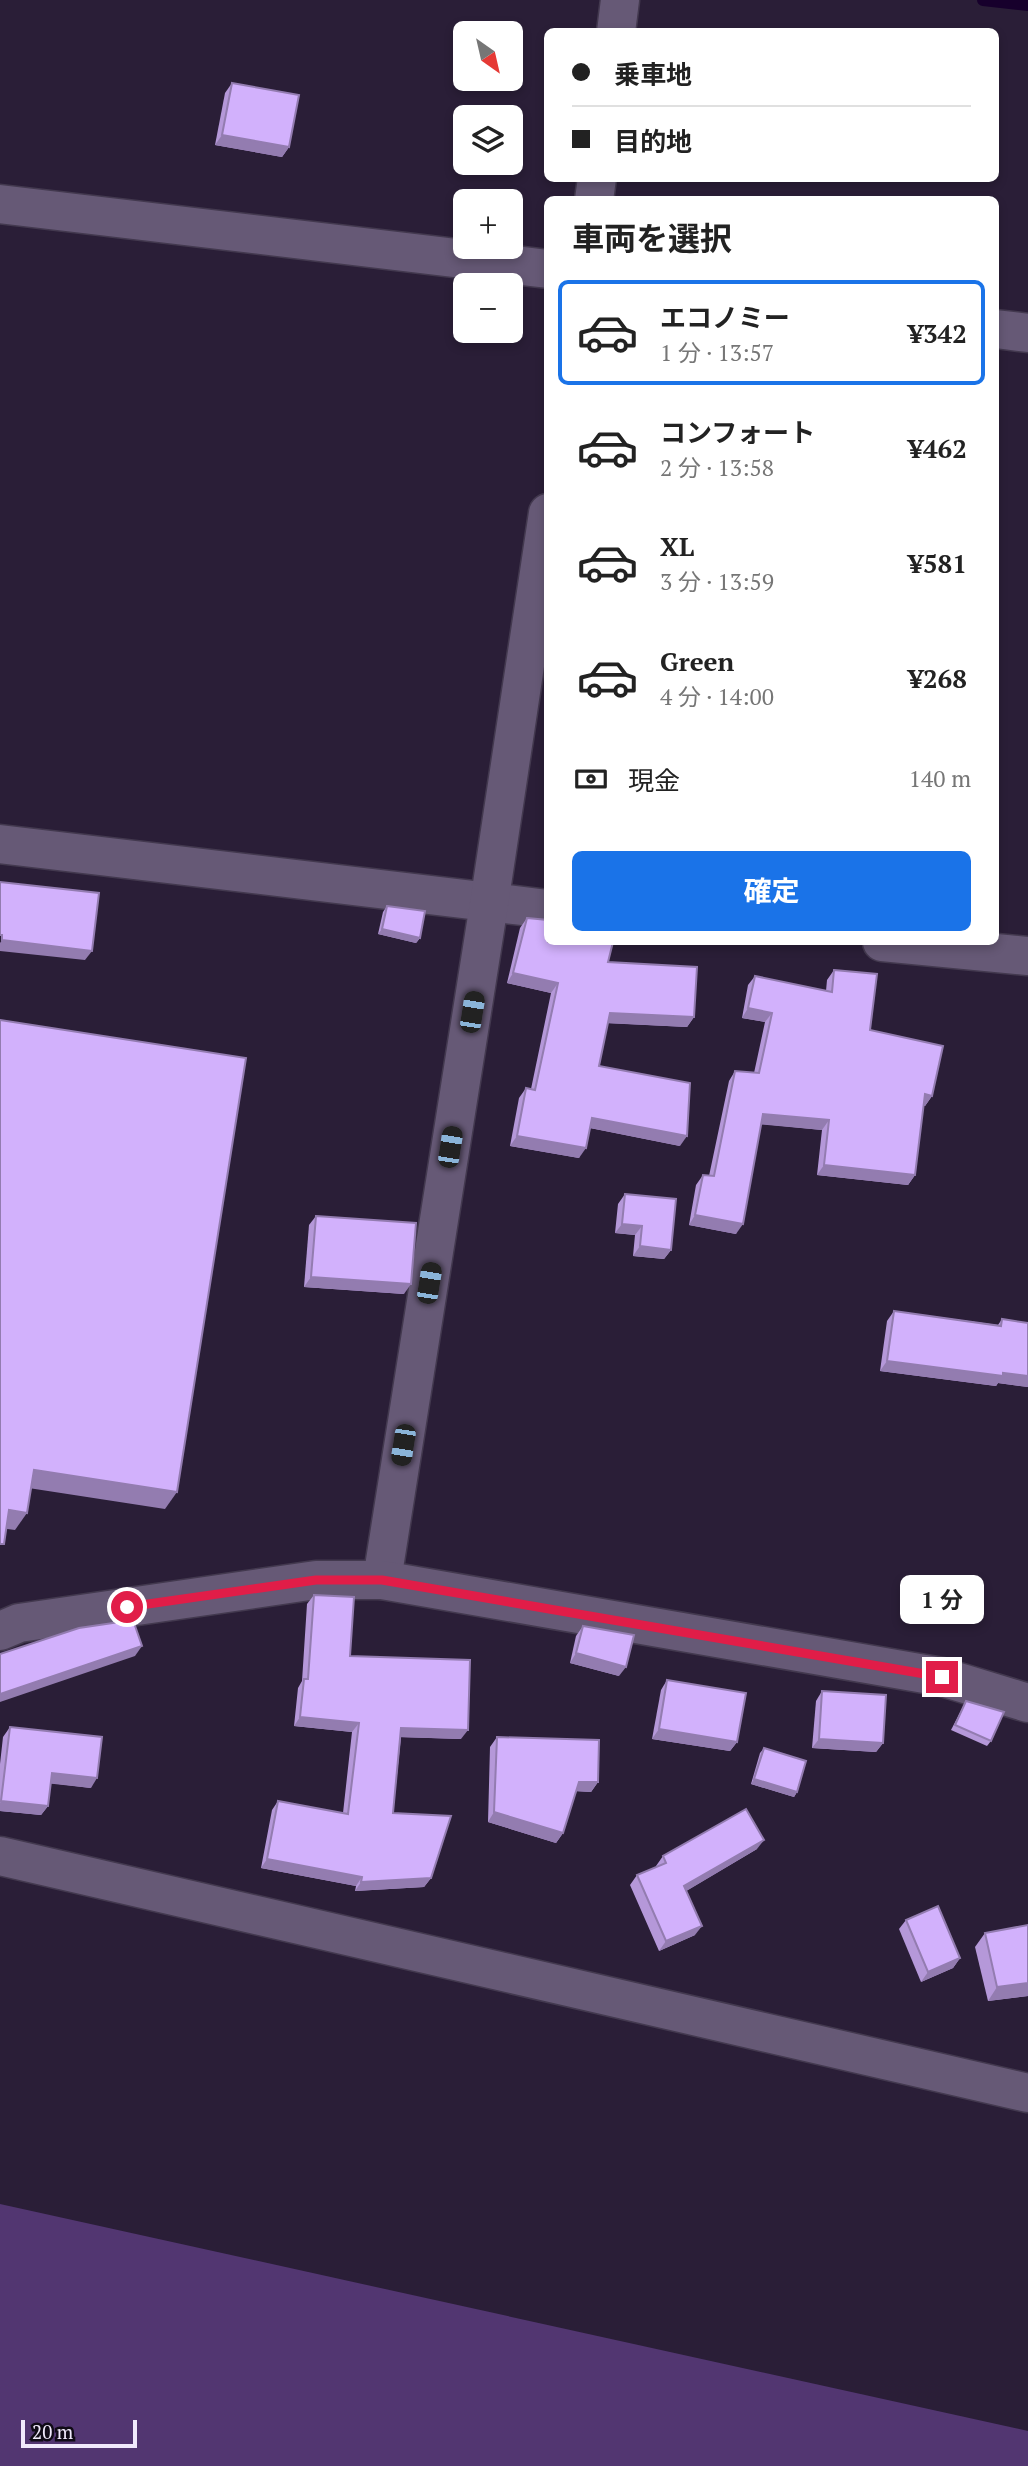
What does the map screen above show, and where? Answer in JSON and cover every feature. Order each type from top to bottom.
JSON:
[{"type":"street","points":[[616,28],[620,0]]},
{"type":"street","points":[[0,204],[544,269]]},
{"type":"street","points":[[999,329],[1028,333]]},
{"type":"street","points":[[382,1580],[544,540]]},
{"type":"street","points":[[0,844],[544,909]]},
{"type":"street","points":[[913,945],[1028,956]]},
{"type":"street","points":[[0,1631],[19,1623],[316,1580],[382,1580],[942,1677],[1028,1703]]},
{"type":"street","points":[[0,1856],[1028,2093]]},
{"type":"shaded area","points":[[0,2204],[1028,2431],[1028,2466],[0,2466]]},
{"type":"building","points":[[232,83],[299,95],[289,147],[222,135]]},
{"type":"building","points":[[0,882],[99,893],[92,951],[2,940]]},
{"type":"building","points":[[387,906],[425,911],[420,938],[382,929]]},
{"type":"building","points":[[527,918],[544,920],[544,945],[612,945],[608,962],[697,967],[694,1017],[610,1013],[599,1066],[690,1083],[687,1136],[592,1118],[586,1148],[517,1136],[526,1088],[535,1090],[558,983],[513,973]]},
{"type":"building","points":[[834,970],[877,974],[870,1030],[943,1046],[932,1096],[925,1094],[915,1175],[824,1165],[829,1120],[763,1114],[743,1224],[695,1215],[703,1175],[714,1176],[735,1071],[759,1073],[772,1013],[748,1008],[755,976],[832,992]]},
{"type":"building","points":[[0,1020],[246,1058],[177,1492],[34,1470],[27,1513],[9,1510],[4,1544],[0,1544]]},
{"type":"building","points":[[625,1194],[676,1199],[671,1250],[640,1246],[642,1226],[622,1224]]},
{"type":"building","points":[[316,1216],[416,1223],[411,1284],[311,1277]]},
{"type":"building","points":[[894,1311],[1001,1326],[1002,1319],[1028,1323],[1028,1376],[1003,1373],[1003,1376],[887,1361]]},
{"type":"building","points":[[314,1595],[354,1597],[350,1656],[470,1660],[468,1730],[401,1728],[393,1813],[451,1816],[431,1878],[361,1882],[362,1877],[267,1859],[278,1801],[348,1814],[359,1723],[300,1717],[304,1679],[308,1679]]},
{"type":"building","points":[[133,1620],[142,1646],[0,1694],[0,1654],[79,1628]]},
{"type":"building","points":[[583,1626],[634,1635],[626,1667],[576,1653]]},
{"type":"building","points":[[667,1680],[746,1693],[737,1742],[659,1729]]},
{"type":"building","points":[[822,1691],[886,1695],[883,1743],[819,1739]]},
{"type":"building","points":[[966,1701],[1004,1712],[991,1741],[955,1725]]},
{"type":"building","points":[[10,1727],[102,1737],[97,1778],[52,1773],[48,1806],[1,1801]]},
{"type":"building","points":[[497,1737],[599,1740],[598,1782],[579,1782],[563,1833],[494,1812]]},
{"type":"building","points":[[764,1748],[806,1761],[797,1792],[754,1779]]},
{"type":"building","points":[[746,1809],[764,1840],[684,1886],[702,1926],[666,1941],[637,1875],[666,1863],[663,1856]]},
{"type":"building","points":[[938,1906],[960,1958],[928,1972],[906,1920]]},
{"type":"building","points":[[1028,1925],[1028,1983],[997,1987],[985,1933]]},
{"type":"waterway","points":[[983,0],[1028,5]]},
{"type":"route","points":[[127,1607],[316,1580],[382,1580],[942,1677]]}]
